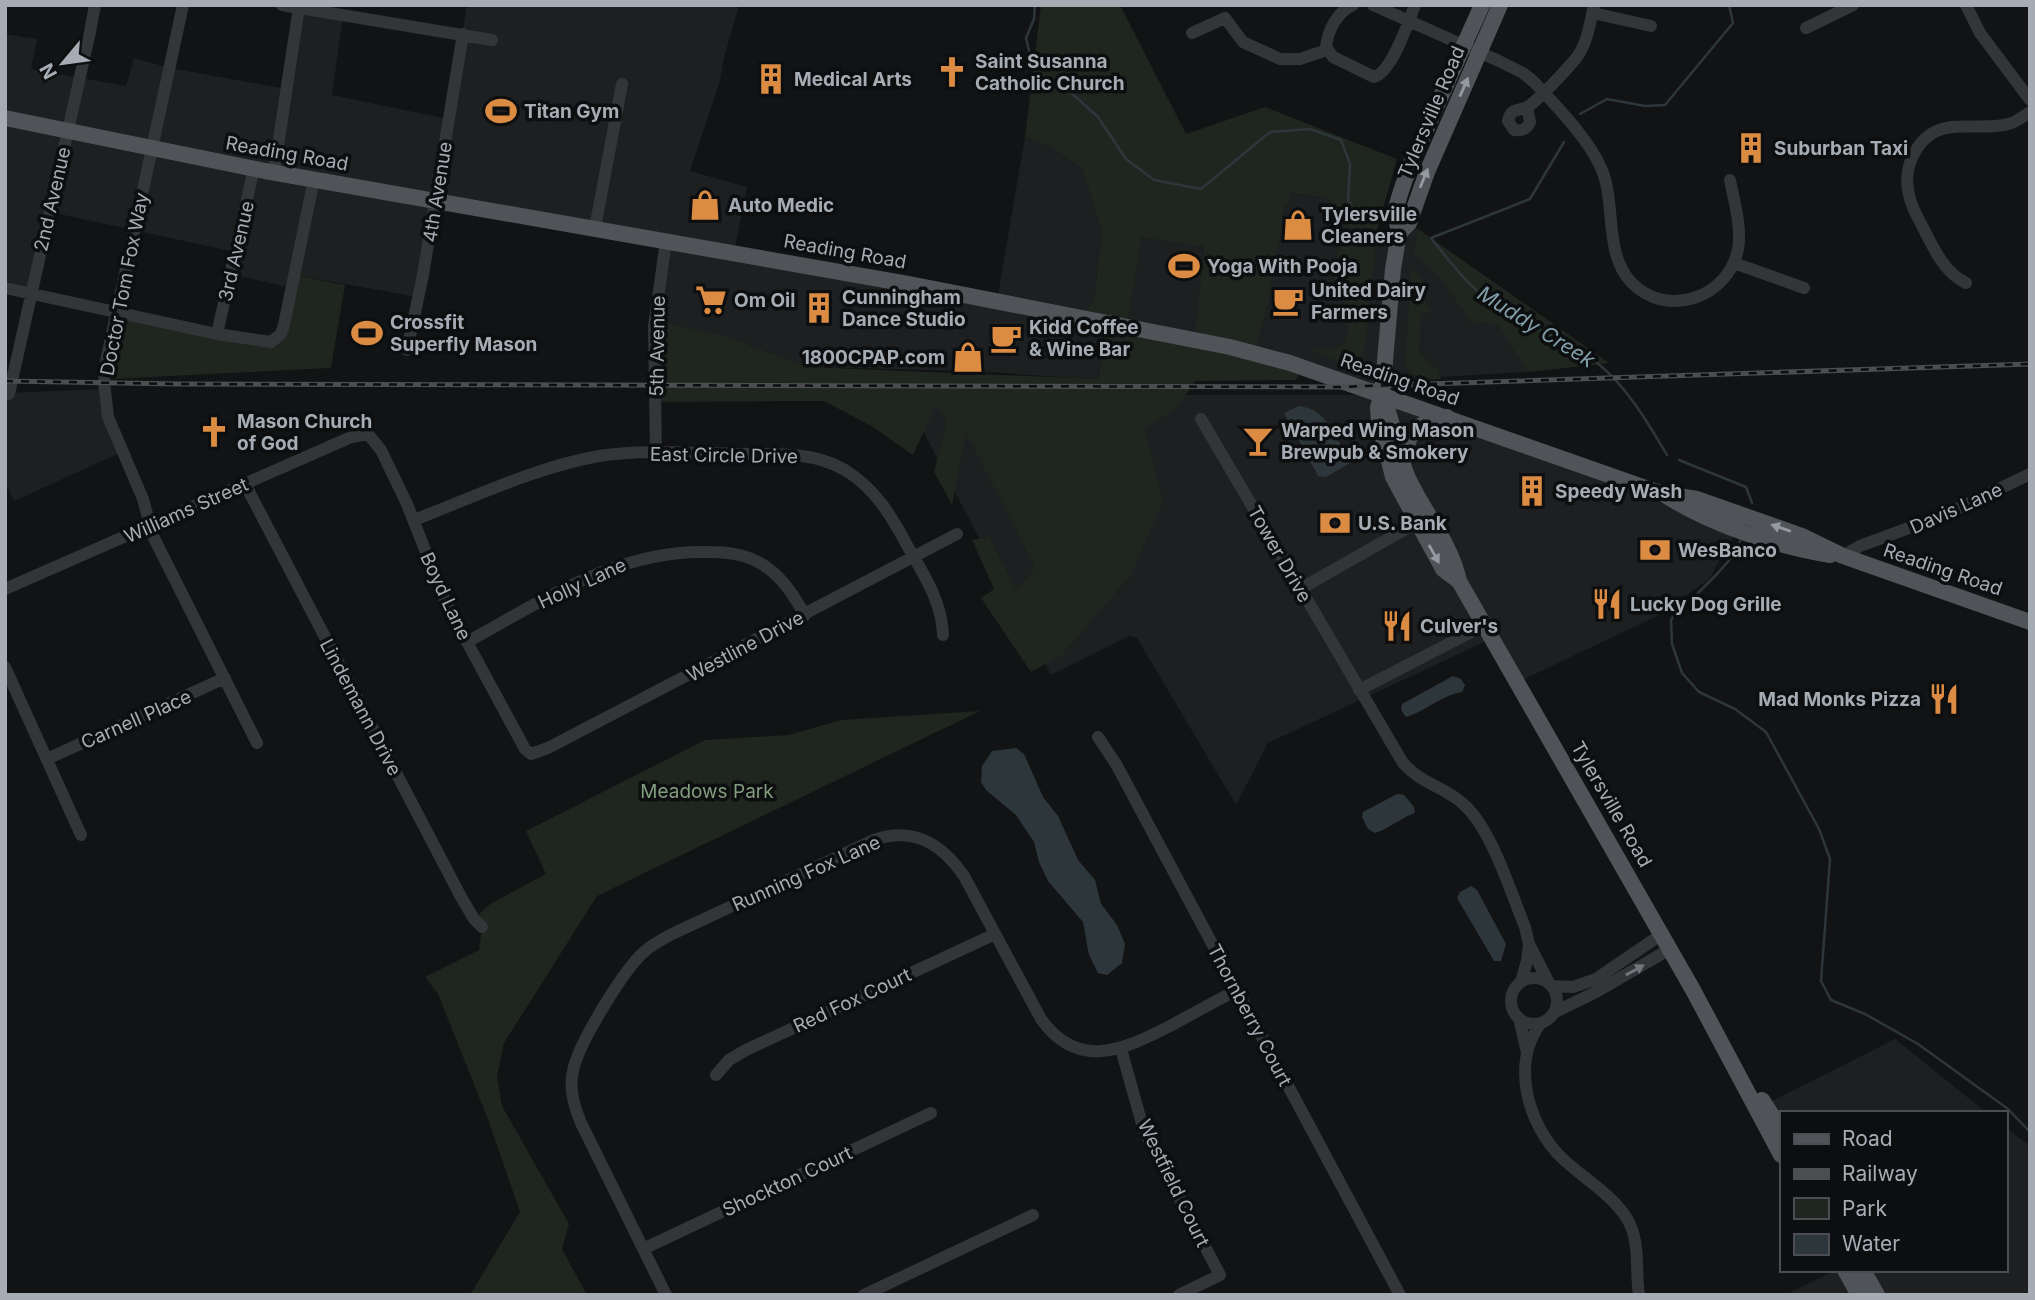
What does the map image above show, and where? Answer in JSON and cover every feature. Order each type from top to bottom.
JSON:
[{"type":"main road","name":"Tylersville Road","points":[[1458,581],[1443,569],[1397,487],[1384,451],[1378,408],[1382,395],[1393,269],[1399,233],[1409,223],[1472,49],[1482,5]]},
{"type":"main road","name":"Tylersville Road","points":[[1472,49],[1500,5]]},
{"type":"main road","name":"Reading Road","points":[[5,118],[274,172],[666,240],[1230,347],[1290,363],[1660,493],[1710,503],[1802,536],[1843,556],[2030,622]]},
{"type":"main road","name":"Tylersville Road","points":[[1382,395],[1390,412],[1403,467],[1454,562],[1458,581],[1662,934],[1780,1153]]},
{"type":"main road","points":[[1403,467],[1405,449],[1418,426],[1428,420],[1448,417]]},
{"type":"main road","name":"Tylersville Road","points":[[1726,1049],[1780,1128]]},
{"type":"main road","points":[[1846,1272],[1859,1295]]},
{"type":"main road","points":[[1864,1272],[1877,1295]]},
{"type":"street","name":"2nd Avenue","points":[[9,394],[94,5]]},
{"type":"street","name":"Doctor Tom Fox Way","points":[[183,5],[116,312],[104,374],[105,403],[125,460],[143,499],[153,536],[257,743]]},
{"type":"street","points":[[282,5],[492,40]]},
{"type":"street","points":[[1373,5],[1523,73],[1543,92],[1581,138],[1603,172],[1618,259],[1631,282],[1653,297],[1666,301],[1686,301],[1705,294],[1717,287],[1734,263],[1739,240],[1730,180]]},
{"type":"street","points":[[1345,7],[1328,37],[1327,50],[1333,57],[1369,76],[1377,76],[1388,66],[1416,5]]},
{"type":"street","points":[[1806,28],[1853,5]]},
{"type":"street","points":[[1966,5],[1986,41],[2030,100]]},
{"type":"street","points":[[274,172],[299,8]]},
{"type":"street","points":[[1527,107],[1577,57],[1585,40],[1593,9],[1651,26]]},
{"type":"street","points":[[1192,33],[1225,18],[1244,42],[1280,59],[1300,59],[1327,50]]},
{"type":"street","name":"4th Avenue","points":[[407,350],[436,201],[463,34]]},
{"type":"street","points":[[595,228],[622,84]]},
{"type":"street","points":[[1966,283],[1949,271],[1914,212],[1908,192],[1909,164],[1919,146],[1942,129],[1962,125],[2009,124],[2030,111]]},
{"type":"street","name":"3rd Avenue","points":[[217,334],[254,168]]},
{"type":"street","points":[[5,288],[217,334],[265,343],[274,341],[281,334],[284,325],[314,179]]},
{"type":"street","name":"5th Avenue","points":[[656,453],[654,326],[666,240]]},
{"type":"street","points":[[1734,263],[1804,288]]},
{"type":"street","name":"Tower Drive","points":[[1201,419],[1403,763],[1420,780],[1460,801],[1479,820],[1525,927],[1529,944],[1550,985]]},
{"type":"street","name":"Williams Street","points":[[5,589],[349,438],[368,434]]},
{"type":"street","name":"Boyd Lane","points":[[368,434],[381,450],[414,520],[435,579],[467,642],[525,749],[531,754]]},
{"type":"street","name":"East Circle Drive","points":[[414,520],[562,464],[601,456],[656,453],[791,454],[836,465],[864,484],[878,498],[914,558],[939,609],[943,635]]},
{"type":"street","name":"Davis Lane","points":[[1843,556],[1949,513],[2030,474]]},
{"type":"street","name":"Lindemann Drive","points":[[245,484],[461,897],[482,927]]},
{"type":"street","points":[[1300,589],[1416,523]]},
{"type":"street","name":"Westline Drive","points":[[531,754],[548,748],[957,534]]},
{"type":"street","name":"Holly Lane","points":[[467,642],[590,576],[643,558],[693,551],[737,554],[761,563],[788,588],[804,615]]},
{"type":"street","points":[[1361,694],[1485,625]]},
{"type":"street","points":[[5,667],[81,835]]},
{"type":"street","name":"Carnell Place","points":[[47,759],[225,678]]},
{"type":"street","name":"Thornberry Court","points":[[1098,737],[1116,764],[1400,1295]]},
{"type":"street","name":"Running Fox Lane","points":[[666,1295],[581,1123],[571,1085],[572,1072],[582,1047],[615,990],[644,951],[680,930],[874,840],[900,835],[926,840],[952,859],[1041,1019],[1054,1035],[1078,1049],[1106,1052],[1121,1049],[1237,990]]},
{"type":"street","name":"Red Fox Court","points":[[716,1075],[729,1060],[746,1049],[995,934]]},
{"type":"street","points":[[1521,982],[1535,978],[1550,985],[1573,987],[1596,979],[1662,934]]},
{"type":"street","points":[[1529,944],[1521,982],[1511,1000],[1514,1013],[1519,1018],[1530,1024],[1541,1023]]},
{"type":"street","points":[[1527,1052],[1541,1023],[1555,1012],[1596,992],[1670,949]]},
{"type":"street","points":[[1550,985],[1557,998],[1555,1012]]},
{"type":"street","points":[[1519,1018],[1527,1052],[1527,1094],[1535,1118],[1550,1145],[1616,1203],[1633,1229],[1639,1295]]},
{"type":"street","name":"Westfield Court","points":[[1121,1049],[1144,1131],[1220,1275],[1178,1295]]},
{"type":"street","name":"Shockton Court","points":[[643,1249],[931,1113]]},
{"type":"street","points":[[864,1295],[1033,1215]]},
{"type":"shaded area","points":[[467,5],[739,5],[720,81],[690,171],[747,187],[734,253],[997,301],[1025,137],[1051,147],[1082,169],[1102,231],[1094,299],[1083,318],[1104,322],[1099,380],[976,371],[808,367],[732,338],[654,319],[665,241],[436,201],[418,297],[294,275],[291,288],[231,274],[235,252],[50,212],[31,293],[5,288],[5,34],[37,39],[31,69],[126,86],[134,58],[170,68],[287,89],[299,7],[343,15],[332,95],[448,119]]},
{"type":"shaded area","points":[[1291,193],[1328,198],[1344,227],[1399,233],[1409,223],[1609,363],[1528,372],[1387,380],[1382,395],[1741,524],[1709,579],[1657,616],[1518,682],[1493,638],[1268,743],[1236,805],[1137,638],[1129,636],[1051,675],[904,395],[1379,395],[1254,353],[1285,204]]},
{"type":"shaded area","points":[[1142,236],[1204,247],[1196,340],[1127,327]]},
{"type":"shaded area","points":[[104,389],[122,452],[14,501],[5,483],[5,393]]},
{"type":"shaded area","points":[[1895,1039],[1985,1111],[1780,1111],[1780,1142],[1760,1107]]},
{"type":"shaded area","points":[[2007,1129],[2030,1146],[2030,1295],[1866,1295],[1853,1272],[2007,1272]]},
{"type":"shaded area","points":[[1832,1272],[1846,1272],[1859,1295],[1785,1295]]},
{"type":"green space","points":[[1041,5],[1120,5],[1186,134],[1265,107],[1397,159],[1376,233],[1344,227],[1328,198],[1291,193],[1290,202],[1285,204],[1268,304],[1254,352],[1305,368],[1295,380],[1195,381],[1178,407],[1145,428],[1163,501],[1131,575],[1061,656],[1031,672],[981,598],[994,589],[972,540],[989,537],[1017,591],[1035,568],[966,432],[952,505],[934,472],[947,420],[936,405],[913,455],[873,427],[824,401],[656,402],[654,319],[732,338],[808,367],[1099,379],[1104,323],[1082,318],[1094,299],[1102,231],[1082,169],[1051,147],[1025,137]],"holes":[[[1142,237],[1204,247],[1195,340],[1127,327]]]},
{"type":"green space","points":[[1418,229],[1609,363],[1528,372],[1498,325],[1479,322],[1474,326],[1443,281],[1414,254]]},
{"type":"green space","points":[[1335,238],[1370,244],[1375,252],[1364,355],[1342,363],[1312,351],[1337,348],[1346,341],[1348,327],[1343,295],[1325,292],[1332,291],[1340,244],[1334,242]]},
{"type":"green space","points":[[1411,268],[1426,287],[1420,291],[1431,312],[1421,313],[1419,350],[1430,365],[1438,369],[1441,379],[1419,380],[1405,369]]},
{"type":"green space","points":[[294,275],[345,285],[331,368],[110,379],[116,312],[277,339]]},
{"type":"green space","name":"Meadows Park","points":[[980,711],[597,896],[504,1043],[497,1077],[502,1106],[569,1224],[562,1249],[587,1295],[470,1295],[520,1212],[489,1122],[438,994],[425,977],[479,950],[482,927],[474,919],[490,904],[546,874],[526,831],[705,740],[789,735],[841,720]]},
{"type":"water","points":[[1299,406],[1318,413],[1325,419],[1350,463],[1326,477],[1318,476],[1284,413]]},
{"type":"water","points":[[1453,676],[1461,679],[1465,685],[1462,692],[1406,717],[1401,710],[1402,704]]},
{"type":"water","points":[[1016,748],[1024,754],[1043,797],[1058,816],[1078,860],[1095,880],[1101,904],[1117,925],[1125,944],[1122,963],[1107,975],[1098,973],[1089,955],[1083,922],[1048,881],[1034,842],[1016,815],[986,790],[981,782],[982,766],[992,751]]},
{"type":"water","points":[[1397,794],[1404,795],[1414,807],[1415,813],[1375,833],[1368,829],[1362,817],[1363,812]]},
{"type":"water","points":[[1471,886],[1477,890],[1506,944],[1501,961],[1494,961],[1457,898],[1460,892]]},
{"type":"waterway","name":"Muddy Creek","points":[[1035,5],[1034,19],[1026,38],[1034,71],[1067,89],[1098,117],[1126,159],[1154,180],[1201,189],[1270,132],[1310,129],[1341,140],[1350,164],[1348,200],[1360,221]]},
{"type":"waterway","name":"Muddy Creek","points":[[1580,114],[1607,99],[1645,106],[1665,105],[1733,23],[1729,5]]},
{"type":"waterway","name":"Muddy Creek","points":[[1564,142],[1530,199],[1431,238],[1462,275],[1488,300],[1572,347],[1607,371],[1636,405],[1667,455]]},
{"type":"waterway","name":"Muddy Creek","points":[[1679,460],[1746,487],[1752,503]]},
{"type":"waterway","name":"Muddy Creek","points":[[1740,541],[1732,557],[1717,574],[1678,609],[1671,620],[1672,644],[1682,673],[1699,692],[1735,709],[1766,732],[1819,829],[1830,859],[1821,981],[1831,1000],[1865,1014],[1918,1044],[2008,1109],[2030,1132]]},
{"type":"railway","points":[[5,381],[178,384],[1338,387],[2030,364]]},
{"type":"place","name":"Saint Susanna Catholic Church","points":[[952,72]]},
{"type":"place","name":"Medical Arts","points":[[771,79]]},
{"type":"place","name":"Titan Gym","points":[[501,111]]},
{"type":"place","name":"Suburban Taxi","points":[[1751,148]]},
{"type":"place","name":"Auto Medic","points":[[705,205]]},
{"type":"place","name":"Tylersville Cleaners","points":[[1298,225]]},
{"type":"place","name":"Yoga With Pooja","points":[[1184,266]]},
{"type":"place","name":"Om Oil","points":[[711,300]]},
{"type":"place","name":"United Dairy Farmers","points":[[1288,301]]},
{"type":"place","name":"Cunningham Dance Studio","points":[[819,308]]},
{"type":"place","name":"Crossfit Superfly Mason","points":[[367,333]]},
{"type":"place","name":"Kidd Coffee & Wine Bar","points":[[1006,338]]},
{"type":"place","name":"1800CPAP.com","points":[[968,357]]},
{"type":"place","name":"Mason Church of God","points":[[214,432]]},
{"type":"place","name":"Warped Wing Mason Brewpub & Smokery","points":[[1258,441]]},
{"type":"place","name":"Speedy Wash","points":[[1532,491]]},
{"type":"place","name":"U.S. Bank","points":[[1335,523]]},
{"type":"place","name":"WesBanco","points":[[1655,550]]},
{"type":"place","name":"Lucky Dog Grille","points":[[1607,604]]},
{"type":"place","name":"Culver's","points":[[1397,626]]},
{"type":"place","name":"Mad Monks Pizza","points":[[1944,699]]}]
